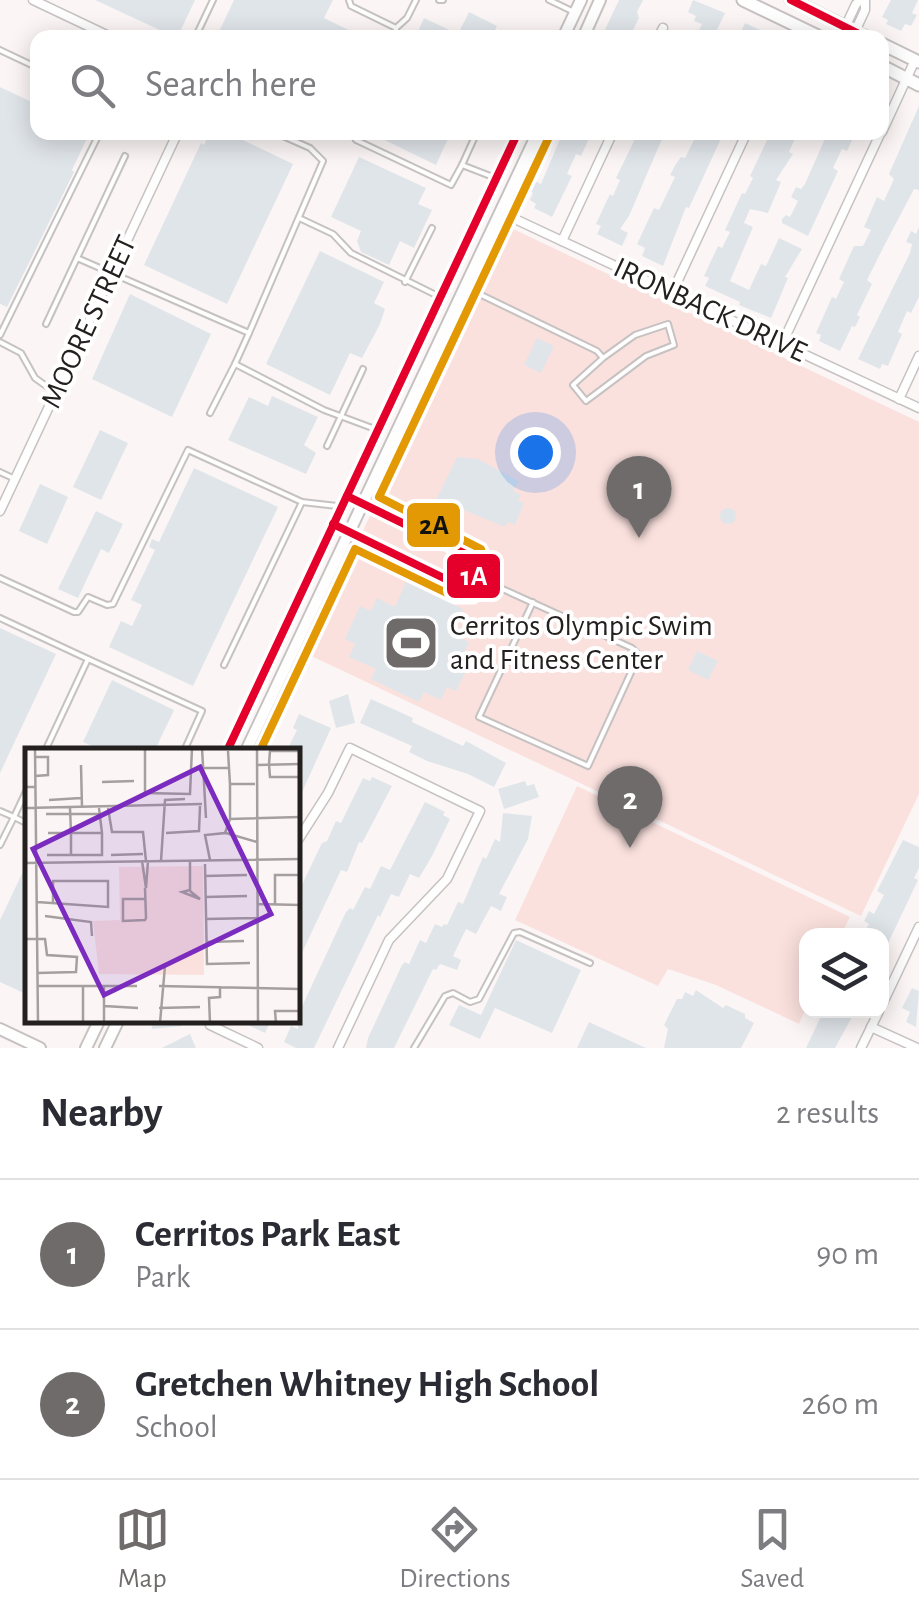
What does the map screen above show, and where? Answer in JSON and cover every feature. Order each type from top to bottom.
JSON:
[{"type":"main road","points":[[744,0],[806,30]]},
{"type":"main road","points":[[790,0],[843,30]]},
{"type":"main road","points":[[889,47],[917,61]]},
{"type":"main road","points":[[889,70],[919,84]]},
{"type":"street","points":[[34,0],[96,30]]},
{"type":"street","points":[[567,30],[581,0]]},
{"type":"street","points":[[587,30],[600,0]]},
{"type":"street","points":[[850,30],[866,10],[863,0]]},
{"type":"street","points":[[889,115],[917,61]]},
{"type":"street","name":"MOORE STREET","points":[[0,512],[5,490],[15,479],[174,140]]},
{"type":"street","points":[[228,748],[514,140]]},
{"type":"street","points":[[247,748],[534,140]]},
{"type":"street","points":[[562,241],[609,140]]},
{"type":"street","points":[[672,292],[743,140]]},
{"type":"street","points":[[782,344],[877,140]]},
{"type":"street","name":"IRONBACK DRIVE","points":[[500,212],[919,408]]},
{"type":"street","points":[[449,280],[465,287]]},
{"type":"street","points":[[899,399],[919,356]]},
{"type":"street","points":[[300,836],[328,793],[350,748],[480,811],[447,879],[389,940],[338,1048]]},
{"type":"street","points":[[889,990],[919,928]]},
{"type":"street","points":[[861,1048],[875,1018]]},
{"type":"street","points":[[86,1048],[98,1023]]},
{"type":"street","points":[[105,1048],[117,1023]]},
{"type":"street","points":[[211,1023],[258,1048]]},
{"type":"street","points":[[871,1026],[917,1048]]},
{"type":"street","points":[[0,1029],[40,1048]]},
{"type":"lane","points":[[199,30],[213,0]]},
{"type":"lane","points":[[349,0],[352,6],[396,28],[407,18],[416,0]]},
{"type":"lane","points":[[549,0],[575,12]]},
{"type":"lane","points":[[0,50],[30,64]]},
{"type":"lane","points":[[0,335],[96,140]]},
{"type":"lane","points":[[210,414],[323,162],[310,148],[292,140]]},
{"type":"lane","points":[[356,140],[450,185],[473,140]]},
{"type":"lane","points":[[46,324],[125,156]]},
{"type":"lane","points":[[462,165],[496,179]]},
{"type":"lane","points":[[299,218],[333,234],[351,252],[440,297]]},
{"type":"lane","points":[[405,282],[432,228]]},
{"type":"lane","points":[[77,258],[249,332]]},
{"type":"lane","points":[[465,287],[592,348],[602,358]]},
{"type":"lane","points":[[668,324],[674,345],[646,356],[586,401],[573,385],[602,358],[635,335],[668,324]]},
{"type":"lane","points":[[0,342],[22,353],[35,378],[56,393]]},
{"type":"lane","points":[[235,364],[378,430]]},
{"type":"lane","points":[[327,446],[363,370]]},
{"type":"lane","points":[[0,578],[74,612],[78,612],[88,596],[113,604],[188,450],[302,502],[362,504],[472,558],[476,565],[474,576],[466,586],[458,585],[333,524]]},
{"type":"lane","points":[[0,472],[15,479]]},
{"type":"lane","points":[[224,665],[302,502]]},
{"type":"lane","points":[[474,576],[533,602],[632,648],[639,655],[588,766],[479,717],[533,602]]},
{"type":"lane","points":[[0,618],[202,711],[185,748]]},
{"type":"lane","points":[[46,748],[88,659]]},
{"type":"lane","points":[[0,845],[25,793]]},
{"type":"lane","points":[[0,811],[25,822]]},
{"type":"lane","points":[[414,1048],[444,996],[453,993],[470,1002],[479,999],[514,933],[520,932],[590,964]]},
{"type":"shaded area","points":[[507,226],[919,422],[919,794],[861,916],[305,653]]},
{"type":"shaded area","points":[[577,786],[850,917],[844,928],[799,928],[799,1024],[716,985],[668,969],[658,986],[515,920]]},
{"type":"building","points":[[95,0],[195,0],[181,30],[160,30]]},
{"type":"building","points":[[234,0],[333,0],[324,18],[349,30],[220,30]]},
{"type":"building","points":[[619,0],[643,0],[633,30],[605,30]]},
{"type":"building","points":[[693,0],[725,13],[717,30],[699,30],[702,24],[688,12]]},
{"type":"building","points":[[891,0],[918,0],[911,26],[905,24],[901,31],[886,24],[888,20],[882,17]]},
{"type":"building","points":[[469,12],[497,26],[495,30],[460,30]]},
{"type":"building","points":[[424,18],[450,30],[419,30]]},
{"type":"building","points":[[745,23],[760,30],[742,30]]},
{"type":"building","points":[[0,87],[30,101],[30,140],[86,140],[7,307],[0,304]]},
{"type":"building","points":[[919,106],[919,190],[914,189],[867,280],[872,284],[857,315],[860,317],[840,351],[819,341],[821,335],[816,333],[832,297],[836,299],[844,282],[839,279],[854,246],[863,246],[871,230],[864,227],[877,197],[884,201],[894,179],[889,174]]},
{"type":"building","points":[[206,140],[243,140],[293,164],[227,304],[144,265],[201,143],[204,145]]},
{"type":"building","points":[[384,140],[447,140],[436,165]]},
{"type":"building","points":[[560,140],[588,140],[581,156],[576,154],[567,174],[572,176],[552,217],[534,208],[536,204],[530,200],[535,181],[541,184]]},
{"type":"building","points":[[635,140],[662,140],[620,229],[628,233],[622,246],[597,234],[601,226],[596,224],[620,180],[616,178]]},
{"type":"building","points":[[694,140],[720,140],[689,208],[686,207],[663,266],[642,256],[645,248],[637,244],[675,177],[670,175],[681,157],[685,158]]},
{"type":"building","points":[[767,140],[794,140],[789,152],[793,154],[776,180],[781,182],[768,213],[750,209],[744,223],[753,227],[730,281],[749,290],[779,238],[802,249],[785,277],[788,278],[771,318],[705,286],[709,278],[704,276],[718,246],[722,248],[730,232],[725,230],[753,178],[750,176]]},
{"type":"building","points":[[824,140],[852,140],[847,151],[842,149],[833,168],[838,171],[808,236],[782,223],[798,201],[791,197],[796,187],[801,189]]},
{"type":"building","points":[[359,157],[426,188],[418,204],[432,210],[414,248],[400,241],[389,265],[361,252],[357,241],[361,231],[331,217]]},
{"type":"building","points":[[919,227],[919,297],[911,313],[907,311],[888,366],[882,364],[880,369],[858,359],[910,253],[912,244],[906,242],[911,231],[916,234]]},
{"type":"building","points":[[320,251],[384,282],[374,303],[385,309],[380,324],[362,358],[350,353],[330,395],[266,364]]},
{"type":"building","points":[[130,294],[211,334],[172,417],[92,379]]},
{"type":"building","points":[[537,338],[554,346],[541,373],[524,365]]},
{"type":"building","points":[[272,396],[318,417],[304,445],[316,453],[306,474],[228,440],[249,397],[268,406]]},
{"type":"building","points":[[100,430],[128,443],[101,500],[73,487]]},
{"type":"building","points":[[457,457],[478,459],[518,481],[513,491],[521,495],[518,500],[524,503],[515,525],[508,522],[505,527],[435,502]]},
{"type":"building","points":[[194,468],[278,507],[193,686],[109,647],[121,621],[132,626],[142,605],[131,600],[155,550],[149,547],[152,539],[159,542]]},
{"type":"building","points":[[40,484],[68,497],[47,544],[19,531]]},
{"type":"building","points":[[728,508],[736,516],[728,524],[720,516]]},
{"type":"building","points":[[96,511],[123,524],[109,553],[101,549],[78,598],[58,589]]},
{"type":"building","name":"Cerritos Olympic Swim and Fitness Center","points":[[406,582],[463,609],[451,633],[469,642],[463,655],[472,659],[456,691],[447,687],[441,700],[424,692],[419,702],[371,679],[376,669],[349,657],[355,644],[345,639],[360,606],[371,611],[377,598],[395,607]]},
{"type":"building","points":[[0,628],[56,654],[0,773]]},
{"type":"building","points":[[697,651],[718,661],[708,680],[688,670]]},
{"type":"building","points":[[112,680],[174,710],[156,748],[96,748],[83,742]]},
{"type":"building","points":[[348,694],[355,723],[336,728],[329,701]]},
{"type":"building","points":[[371,699],[413,718],[412,722],[463,746],[466,741],[506,763],[494,787],[427,761],[409,752],[412,746],[360,723]]},
{"type":"building","points":[[299,714],[331,728],[300,797],[300,748],[288,748],[297,730],[293,728]]},
{"type":"building","points":[[372,777],[392,786],[362,843],[359,842],[347,872],[341,870],[300,957],[300,889],[322,843],[327,841],[336,821],[341,823],[363,778],[370,781]]},
{"type":"building","points":[[525,781],[527,786],[534,784],[539,797],[504,809],[498,789]]},
{"type":"building","points":[[425,802],[445,812],[443,815],[450,819],[432,856],[419,878],[410,874],[399,897],[391,894],[378,915],[314,1048],[296,1048],[284,1042],[291,1026],[298,1029],[300,1011],[346,912],[353,910],[365,887],[370,889],[381,866],[390,870]]},
{"type":"building","points":[[503,813],[532,816],[528,839],[499,894],[507,897],[501,911],[491,906],[476,934],[466,929],[453,956],[461,960],[457,970],[440,964],[433,969],[394,1048],[366,1048],[402,965],[409,964],[420,940],[426,943],[435,924],[447,925],[458,902],[463,904],[483,857],[486,859],[495,839],[500,842]]},
{"type":"building","points":[[903,840],[919,847],[919,868],[914,878],[918,880],[889,941],[889,928],[867,928],[869,924],[864,921],[869,911],[874,914],[884,895],[877,891]]},
{"type":"building","points":[[25,867],[25,994],[0,982],[0,920]]},
{"type":"building","points":[[516,940],[581,970],[552,1033],[495,1008],[480,1039],[449,1025],[459,1005],[481,1015]]},
{"type":"building","points":[[912,988],[919,991],[916,1027],[906,1022],[910,1012],[902,1008]]},
{"type":"building","points":[[696,990],[723,1008],[726,1005],[745,1014],[754,1023],[741,1048],[664,1048],[668,1029],[664,1025],[677,999],[682,999],[685,992],[693,996]]},
{"type":"building","points":[[820,1018],[851,1018],[835,1048],[806,1048]]},
{"type":"building","points":[[589,1022],[646,1048],[577,1048]]},
{"type":"building","points":[[151,1023],[182,1023],[182,1026],[152,1029]]},
{"type":"building","points":[[244,1023],[270,1023],[265,1033]]},
{"type":"building","points":[[190,1034],[196,1048],[162,1048]]},
{"type":"transit line","name":"1A","points":[[791,0],[851,30]]},
{"type":"transit line","name":"1A","points":[[228,748],[514,140]]},
{"type":"transit line","name":"2A","points":[[261,748],[355,549],[455,597],[473,597],[489,573],[481,549],[379,497],[548,140]]},
{"type":"transit line","name":"1A","points":[[333,524],[458,585],[466,586],[477,571],[472,557],[347,496]]},
{"type":"place","name":"Cerritos Park East","points":[[639,538]]},
{"type":"place","name":"Cerritos Olympic Swim and Fitness Center","points":[[411,643]]},
{"type":"place","name":"Gretchen Whitney High School","points":[[630,848]]}]
